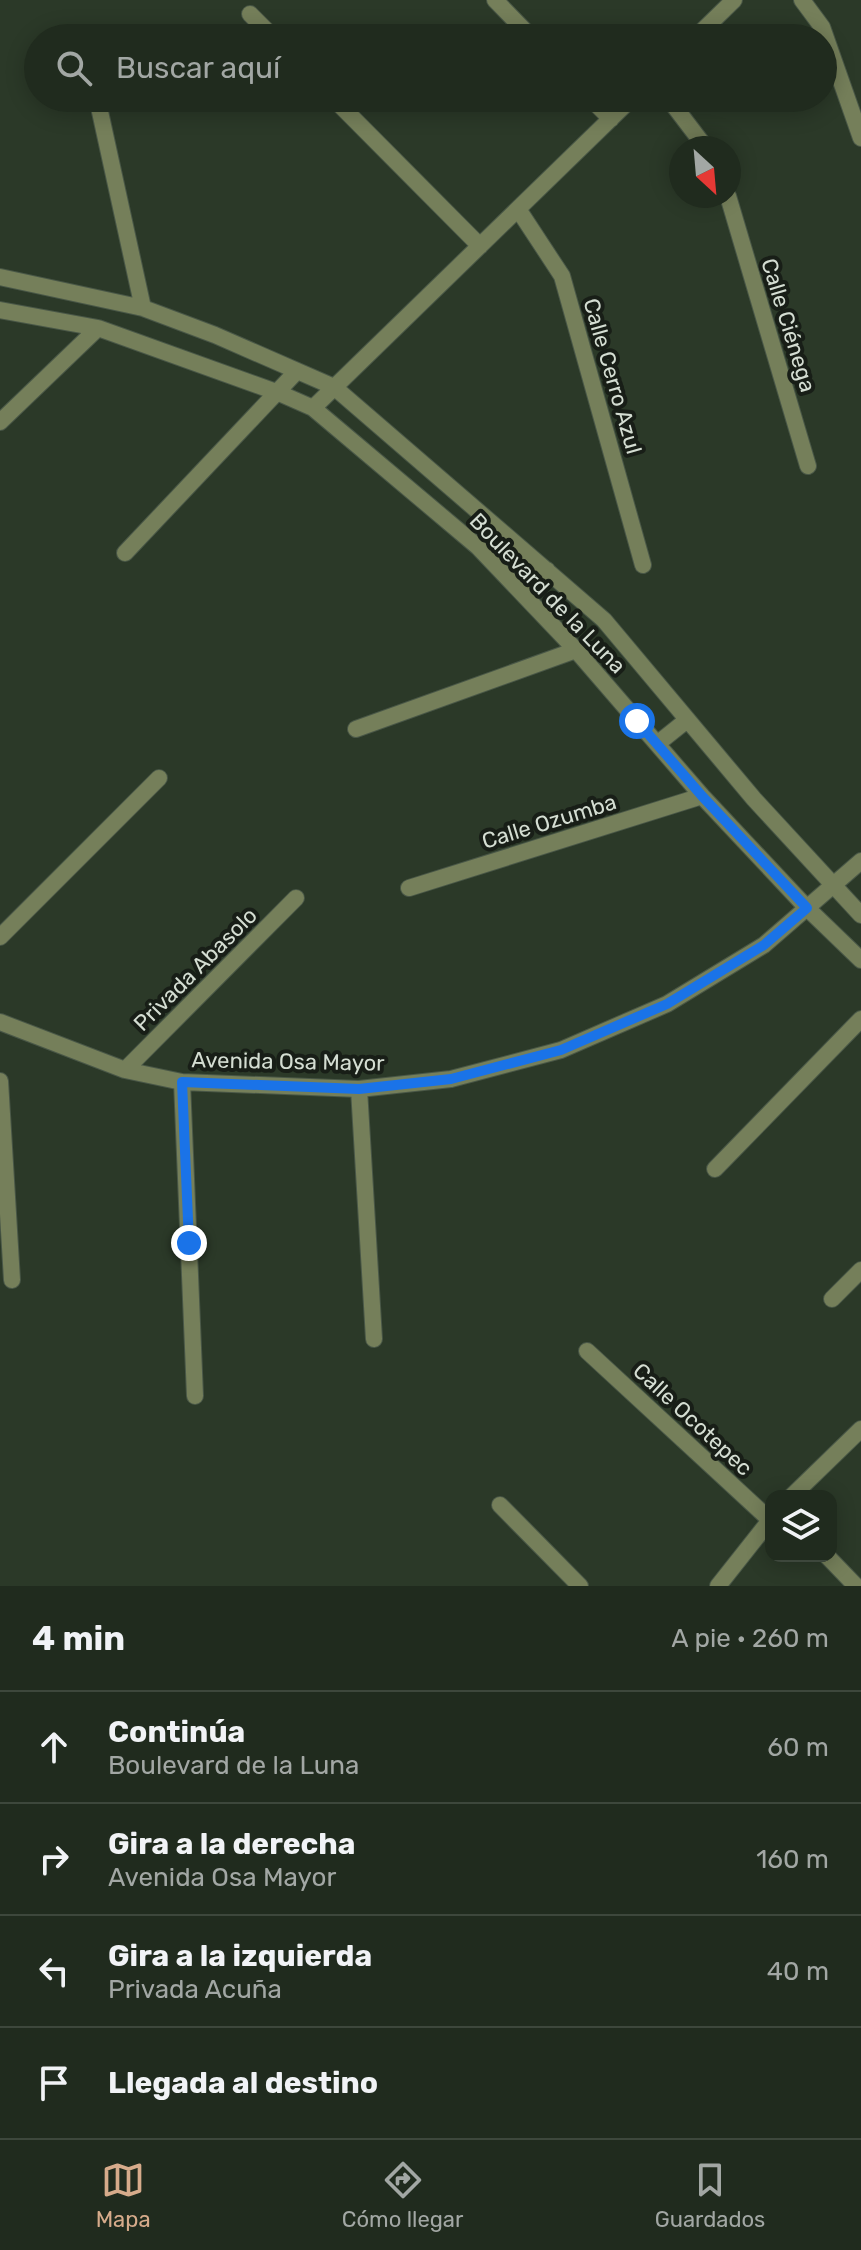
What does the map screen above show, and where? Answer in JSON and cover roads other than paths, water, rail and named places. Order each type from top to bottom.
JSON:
[{"type":"street","points":[[495,0],[518,24]]},
{"type":"street","points":[[709,24],[734,0]]},
{"type":"street","points":[[802,0],[820,24]]},
{"type":"street","points":[[250,14],[260,24]]},
{"type":"street","points":[[837,70],[861,138]]},
{"type":"street","points":[[100,112],[143,308]]},
{"type":"street","points":[[347,112],[480,246]]},
{"type":"street","points":[[604,112],[611,119]]},
{"type":"street","points":[[313,408],[618,112]]},
{"type":"street","points":[[679,112],[697,136]]},
{"type":"street","name":"Calle Ciénega","points":[[732,208],[808,466]]},
{"type":"street","name":"Calle Cerro Azul","points":[[518,209],[562,276],[643,565]]},
{"type":"street","name":"Boulevard de la Luna","points":[[0,277],[143,308],[334,387],[604,620],[687,720],[861,915]]},
{"type":"street","name":"Boulevard de la Luna","points":[[0,310],[98,328],[313,408],[478,547],[576,650],[702,796],[807,908],[861,960]]},
{"type":"street","points":[[0,422],[98,328]]},
{"type":"street","points":[[125,553],[297,371]]},
{"type":"street","points":[[522,593],[547,570]]},
{"type":"street","points":[[356,729],[576,650]]},
{"type":"street","points":[[657,744],[687,720]]},
{"type":"street","points":[[0,937],[159,778]]},
{"type":"street","name":"Calle Ozumba","points":[[409,888],[702,796]]},
{"type":"street","name":"Avenida Osa Mayor","points":[[0,1022],[125,1070],[182,1082],[359,1089],[451,1079],[561,1050],[667,1004],[764,945],[861,861]]},
{"type":"street","name":"Privada Abasolo","points":[[125,1070],[296,898]]},
{"type":"street","points":[[715,1169],[861,1019]]},
{"type":"street","points":[[0,1081],[12,1280]]},
{"type":"street","points":[[182,1082],[195,1396]]},
{"type":"street","points":[[359,1089],[374,1339]]},
{"type":"street","points":[[832,1299],[861,1270]]},
{"type":"street","name":"Calle Ocotepec","points":[[587,1351],[765,1514]]},
{"type":"street","points":[[798,1490],[861,1429]]},
{"type":"street","points":[[500,1505],[580,1586]]},
{"type":"street","points":[[718,1586],[765,1527]]},
{"type":"street","points":[[833,1562],[856,1586]]}]
